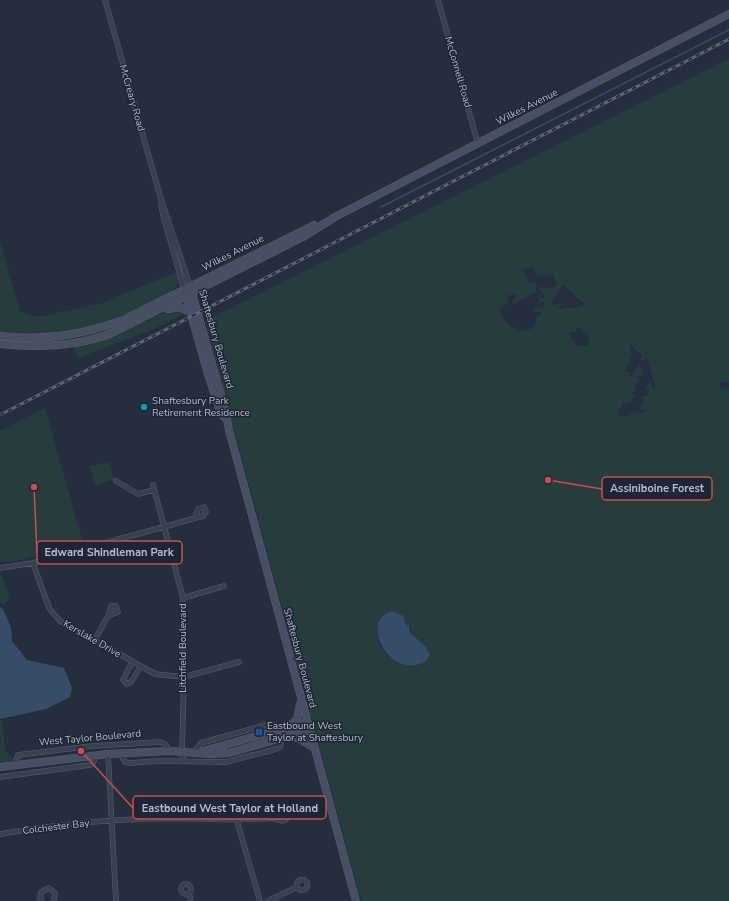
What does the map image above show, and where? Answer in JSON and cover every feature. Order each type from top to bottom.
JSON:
[{"type":"street","name":"McCreary Road","points":[[105,0],[188,291]]},
{"type":"street","name":"McConnell Road","points":[[438,0],[478,144]]},
{"type":"street","name":"Wilkes Avenue","points":[[188,291],[300,231],[335,217],[729,14]]},
{"type":"street","name":"Shaftesbury Boulevard","points":[[188,291],[189,312],[206,371],[221,414],[226,420]]},
{"type":"street","name":"Shaftesbury Boulevard","points":[[188,291],[226,413],[226,420],[313,747],[356,901]]},
{"type":"street","points":[[0,344],[40,346],[70,344],[106,335],[145,317],[188,291]]},
{"type":"street","points":[[0,336],[40,338],[69,336],[94,330],[123,320],[188,291]]},
{"type":"street","points":[[145,317],[176,307],[189,312]]},
{"type":"street","name":"Litchfield Boulevard","points":[[116,481],[138,494],[153,487],[183,598],[183,761]]},
{"type":"street","points":[[0,568],[33,563],[195,518]]},
{"type":"street","name":"Kerslake Drive","points":[[33,563],[49,608],[60,622],[155,674],[184,677]]},
{"type":"street","points":[[183,598],[224,586]]},
{"type":"street","points":[[94,641],[108,616]]},
{"type":"street","points":[[132,662],[123,680],[127,684],[131,682],[141,666]]},
{"type":"street","points":[[184,677],[239,662]]},
{"type":"street","points":[[283,729],[297,719],[300,712],[300,698]]},
{"type":"street","name":"West Taylor Boulevard","points":[[197,752],[307,722]]},
{"type":"street","name":"West Taylor Boulevard","points":[[0,767],[14,764],[108,754],[170,751],[210,754],[229,752],[285,738],[309,730]]},
{"type":"street","points":[[285,738],[298,738],[313,747]]},
{"type":"street","name":"West Taylor Boulevard","points":[[121,754],[126,762],[130,763],[183,761],[231,762],[276,749],[280,747],[285,738]]},
{"type":"street","name":"West Taylor Boulevard","points":[[14,764],[18,755],[92,746],[160,742],[165,744],[170,751]]},
{"type":"street","points":[[108,754],[116,901]]},
{"type":"street","name":"West Taylor Boulevard","points":[[0,777],[90,765],[93,763],[96,756]]},
{"type":"street","name":"Colchester Bay","points":[[0,834],[112,820],[147,818],[237,821],[273,818]]},
{"type":"street","points":[[237,821],[260,901]]},
{"type":"street","points":[[268,901],[297,887]]},
{"type":"street","points":[[42,901],[40,897],[41,892],[49,888],[54,890],[54,901]]},
{"type":"street","points":[[188,893],[191,901]]},
{"type":"green space","points":[[729,59],[729,382],[721,382],[719,385],[721,390],[729,389],[729,901],[361,901],[205,321]],"holes":[[[531,267],[536,275],[550,274],[557,282],[557,285],[552,288],[537,287],[545,296],[543,299],[539,296],[539,302],[543,302],[545,306],[534,308],[534,312],[541,312],[542,314],[537,316],[534,327],[523,330],[517,329],[508,324],[501,315],[500,309],[501,306],[509,302],[506,294],[510,296],[515,294],[517,296],[512,302],[514,304],[536,292],[536,283],[530,283],[522,270]],[[562,285],[577,299],[583,302],[583,306],[561,309],[558,307],[562,305],[561,303],[551,304]],[[577,326],[589,336],[588,346],[575,346],[575,341],[571,340],[571,335],[568,332],[576,332]],[[632,346],[641,355],[641,360],[647,358],[656,388],[652,387],[651,381],[645,387],[650,392],[646,396],[642,396],[644,403],[639,409],[645,410],[643,412],[630,412],[627,417],[619,416],[617,409],[621,408],[626,402],[632,401],[635,396],[632,393],[637,390],[634,385],[639,381],[637,376],[641,376],[644,372],[639,364],[631,377],[629,377],[629,372],[623,370],[627,369],[628,367],[622,366],[628,365],[631,356],[625,356],[633,354],[630,349]],[[392,611],[404,616],[405,623],[412,636],[426,647],[411,664],[396,660],[387,654],[380,646],[378,639],[379,624]]]},
{"type":"green space","points":[[0,241],[20,312],[37,317],[103,303],[176,272],[179,281],[171,292],[164,296],[113,319],[95,325],[41,334],[0,332]]},
{"type":"green space","points":[[172,309],[177,309],[184,314],[154,329],[78,358],[74,347],[109,338]]},
{"type":"green space","points":[[117,325],[105,333],[58,343],[41,344],[0,342],[0,339],[30,340],[74,337]]},
{"type":"green space","points":[[45,408],[83,543],[16,561],[0,562],[0,431]]},
{"type":"green space","points":[[109,462],[114,480],[95,485],[90,466]]},
{"type":"green space","points":[[0,571],[10,598],[4,605],[0,603]]},
{"type":"green space","points":[[0,720],[2,720],[5,751],[13,759],[10,762],[0,764]]},
{"type":"water","points":[[0,607],[3,609],[11,627],[12,641],[27,660],[64,668],[72,688],[70,697],[46,709],[0,719]]},
{"type":"water","points":[[392,611],[404,616],[405,623],[409,627],[409,632],[426,647],[430,655],[425,662],[412,665],[400,663],[390,656],[382,647],[378,636],[378,625],[382,617]]},
{"type":"waterway","points":[[381,207],[729,30]]},
{"type":"railway","points":[[0,415],[729,39]]},
{"type":"place","name":"Shaftesbury Park Retirement Residence","points":[[144,407]]},
{"type":"place","name":"Assiniboine Forest","points":[[548,480]]},
{"type":"place","name":"Edward Shindleman Park","points":[[34,487]]},
{"type":"place","name":"Eastbound West Taylor at Shaftesbury","points":[[259,732]]},
{"type":"place","name":"Eastbound West Taylor at Holland","points":[[81,751]]}]
